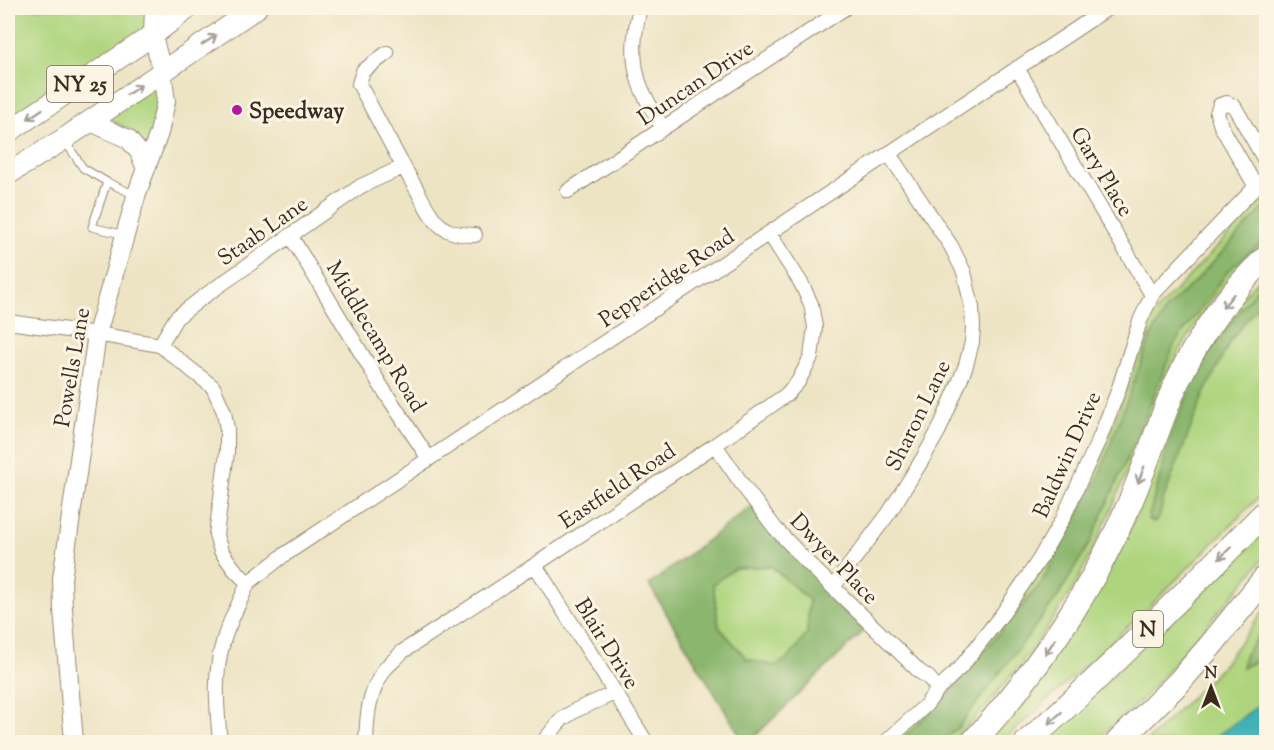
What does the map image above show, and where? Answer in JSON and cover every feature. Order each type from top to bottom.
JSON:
[{"type":"highway","points":[[973,742],[1033,671],[1083,594],[1128,508],[1168,405],[1188,361],[1220,311],[1266,258]]},
{"type":"highway","name":"N","points":[[1027,742],[1126,650],[1266,512]]},
{"type":"highway","points":[[1118,742],[1180,681],[1266,577]]},
{"type":"highway","points":[[1133,742],[1216,656],[1266,593]]},
{"type":"main road","name":"NY 25","points":[[8,132],[153,35],[188,8]]},
{"type":"main road","name":"NY 25","points":[[8,174],[64,139],[256,8]]},
{"type":"street","name":"Powells Lane","points":[[74,742],[62,579],[97,334],[136,196],[159,133],[166,101],[153,35],[154,8]]},
{"type":"street","points":[[640,8],[635,26],[633,52],[639,83],[663,128]]},
{"type":"street","name":"Duncan Drive","points":[[568,191],[845,8]]},
{"type":"street","name":"Pepperidge Road","points":[[248,582],[284,555],[1108,8]]},
{"type":"street","points":[[387,53],[363,71],[358,84],[430,212],[447,230],[464,235],[475,235]]},
{"type":"street","name":"Gary Place","points":[[1017,68],[1152,295]]},
{"type":"street","points":[[1256,187],[1221,126],[1217,113],[1220,105],[1227,103],[1234,106],[1266,162]]},
{"type":"street","points":[[89,121],[128,139],[139,152],[146,169]]},
{"type":"street","name":"Sharon Lane","points":[[833,586],[889,513],[922,460],[939,430],[959,383],[972,342],[972,307],[964,272],[951,246],[889,154]]},
{"type":"street","name":"Staab Lane","points":[[160,345],[177,318],[203,297],[361,186],[403,167]]},
{"type":"street","name":"Baldwin Drive","points":[[886,742],[926,705],[961,666],[1003,613],[1039,560],[1063,518],[1101,435],[1118,391],[1140,321],[1152,295],[1266,176]]},
{"type":"street","name":"Eastfield Road","points":[[366,742],[369,703],[386,668],[402,652],[715,445],[786,395],[798,382],[811,357],[815,327],[811,303],[769,233]]},
{"type":"street","name":"Middlecamp Road","points":[[290,235],[381,386],[429,459]]},
{"type":"street","points":[[8,322],[160,345],[213,387],[224,412],[227,429],[227,452],[216,535],[220,551],[248,582],[224,636],[219,657],[216,701],[220,742]]},
{"type":"street","name":"Dwyer Place","points":[[715,445],[775,528],[938,689]]},
{"type":"street","name":"Blair Drive","points":[[535,565],[646,742]]},
{"type":"street","points":[[543,742],[569,714],[615,693]]},
{"type":"lane","points":[[64,139],[83,168],[136,196]]},
{"type":"lane","points":[[106,182],[92,226],[125,235]]},
{"type":"green space","points":[[8,8],[154,8],[153,35],[8,132]]},
{"type":"green space","points":[[159,81],[161,102],[146,156],[130,131],[102,120]]},
{"type":"green space","points":[[1266,195],[1266,241],[1210,301],[1174,360],[1109,515],[1075,586],[1035,646],[985,708],[951,742],[894,742],[940,700],[997,630],[1056,550],[1096,469],[1149,323],[1159,308]]},
{"type":"green space","points":[[1266,205],[1266,239],[1228,271],[1175,343],[1092,539],[1059,595],[958,728],[939,742],[900,742],[951,691],[1041,583],[1098,478],[1150,338],[1167,308]]},
{"type":"green space","points":[[1266,271],[1266,490],[1150,606],[1002,742],[984,742],[1086,608],[1124,544],[1153,471],[1170,416],[1225,316]]},
{"type":"green space","points":[[1266,277],[1266,295],[1231,340],[1203,396],[1163,500],[1160,516],[1154,522],[1148,519],[1173,429],[1200,366]]},
{"type":"green space","points":[[752,506],[867,628],[749,742],[744,742],[649,585]],"holes":[[[771,566],[809,600],[807,634],[788,659],[774,666],[747,659],[719,627],[713,584],[735,568]]]},
{"type":"green space","points":[[1266,527],[1266,554],[1139,703],[1094,742],[1042,742]]},
{"type":"green space","points":[[771,566],[809,600],[807,634],[788,660],[774,666],[747,659],[719,627],[713,584],[735,568]]},
{"type":"green space","points":[[1266,608],[1266,742],[1146,742],[1219,670]]},
{"type":"green space","points":[[1266,625],[1266,658],[1242,667],[1244,656]]},
{"type":"water","points":[[1266,700],[1266,742],[1209,742]]},
{"type":"place","name":"Speedway","points":[[237,110]]}]
